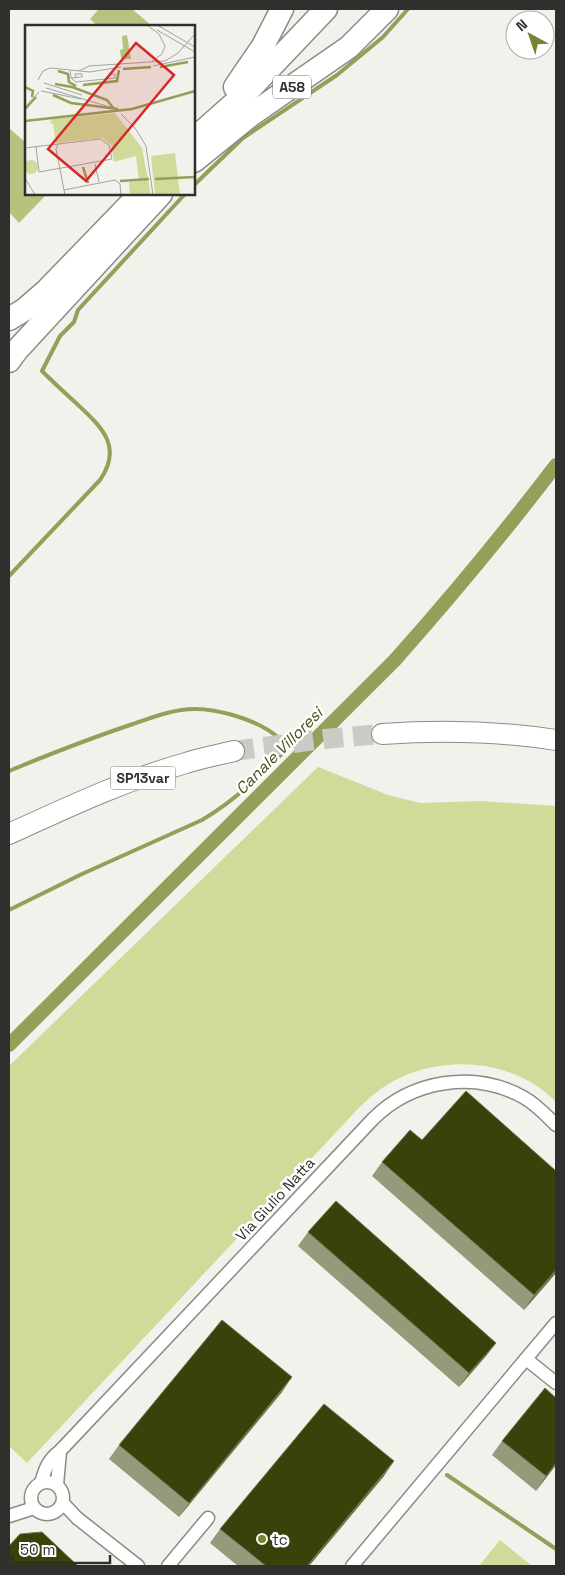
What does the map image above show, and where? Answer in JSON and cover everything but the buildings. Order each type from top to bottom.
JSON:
[{"type":"highway","name":"A58","points":[[195,137],[251,65],[282,9]]},
{"type":"highway","name":"A58","points":[[195,155],[247,92],[326,9]]},
{"type":"highway","name":"A58","points":[[195,160],[251,115],[349,48],[387,9]]},
{"type":"highway","name":"A58","points":[[195,137],[247,92]]},
{"type":"highway","points":[[9,319],[24,310],[46,291],[139,195]]},
{"type":"highway","points":[[9,361],[160,195]]},
{"type":"main road","points":[[382,734],[472,732],[556,740]]},
{"type":"main road","name":"SP13var","points":[[9,834],[54,813],[169,768],[234,751]]},
{"type":"main road","name":"SP13var","points":[[9,827],[54,813]]},
{"type":"main road","name":"SP13var","points":[[9,843],[54,813]]},
{"type":"street","name":"Via Giulio Natta","points":[[41,1483],[49,1461],[387,1106],[421,1089],[446,1083],[469,1082],[492,1086],[522,1097],[531,1102],[556,1124]]},
{"type":"street","points":[[352,1566],[556,1322]]},
{"type":"street","points":[[526,1359],[556,1383]]},
{"type":"street","points":[[53,1514],[59,1510],[63,1503],[63,1496],[57,1485],[60,1451]]},
{"type":"street","points":[[32,1504],[34,1489],[41,1483],[47,1482],[57,1485]]},
{"type":"street","points":[[63,1503],[78,1518],[138,1566]]},
{"type":"street","points":[[32,1504],[44,1514],[78,1518]]},
{"type":"street","points":[[9,1515],[32,1504]]},
{"type":"street","points":[[168,1566],[208,1518]]},
{"type":"green space","points":[[99,9],[132,9],[151,25],[97,25],[90,19]]},
{"type":"green space","points":[[9,128],[25,142],[25,195],[46,195],[19,223],[9,212]]},
{"type":"green space","points":[[318,767],[388,795],[420,803],[481,801],[556,806],[556,1102],[539,1087],[514,1074],[474,1065],[433,1067],[394,1081],[377,1092],[354,1113],[27,1463],[9,1446],[9,1066]]},
{"type":"green space","points":[[500,1540],[532,1566],[479,1566]]},
{"type":"waterway","points":[[195,184],[243,138],[337,75],[383,37],[408,9]]},
{"type":"waterway","points":[[9,576],[100,480],[107,468],[110,456],[106,437],[100,428],[85,411],[42,371],[60,336],[74,322],[78,310],[184,195]]},
{"type":"waterway","name":"Canale Villoresi","points":[[9,1045],[395,660],[477,564],[556,465]]},
{"type":"waterway","points":[[9,771],[117,729],[164,714],[187,709],[223,712],[242,718],[271,732],[288,747]]},
{"type":"waterway","points":[[9,910],[82,874],[202,820],[218,810],[249,785],[319,716]]},
{"type":"waterway","points":[[447,1475],[556,1549]]},
{"type":"tunnel","points":[[234,751],[324,739],[382,734]]},
{"type":"place","name":"tc","points":[[262,1539]]}]
